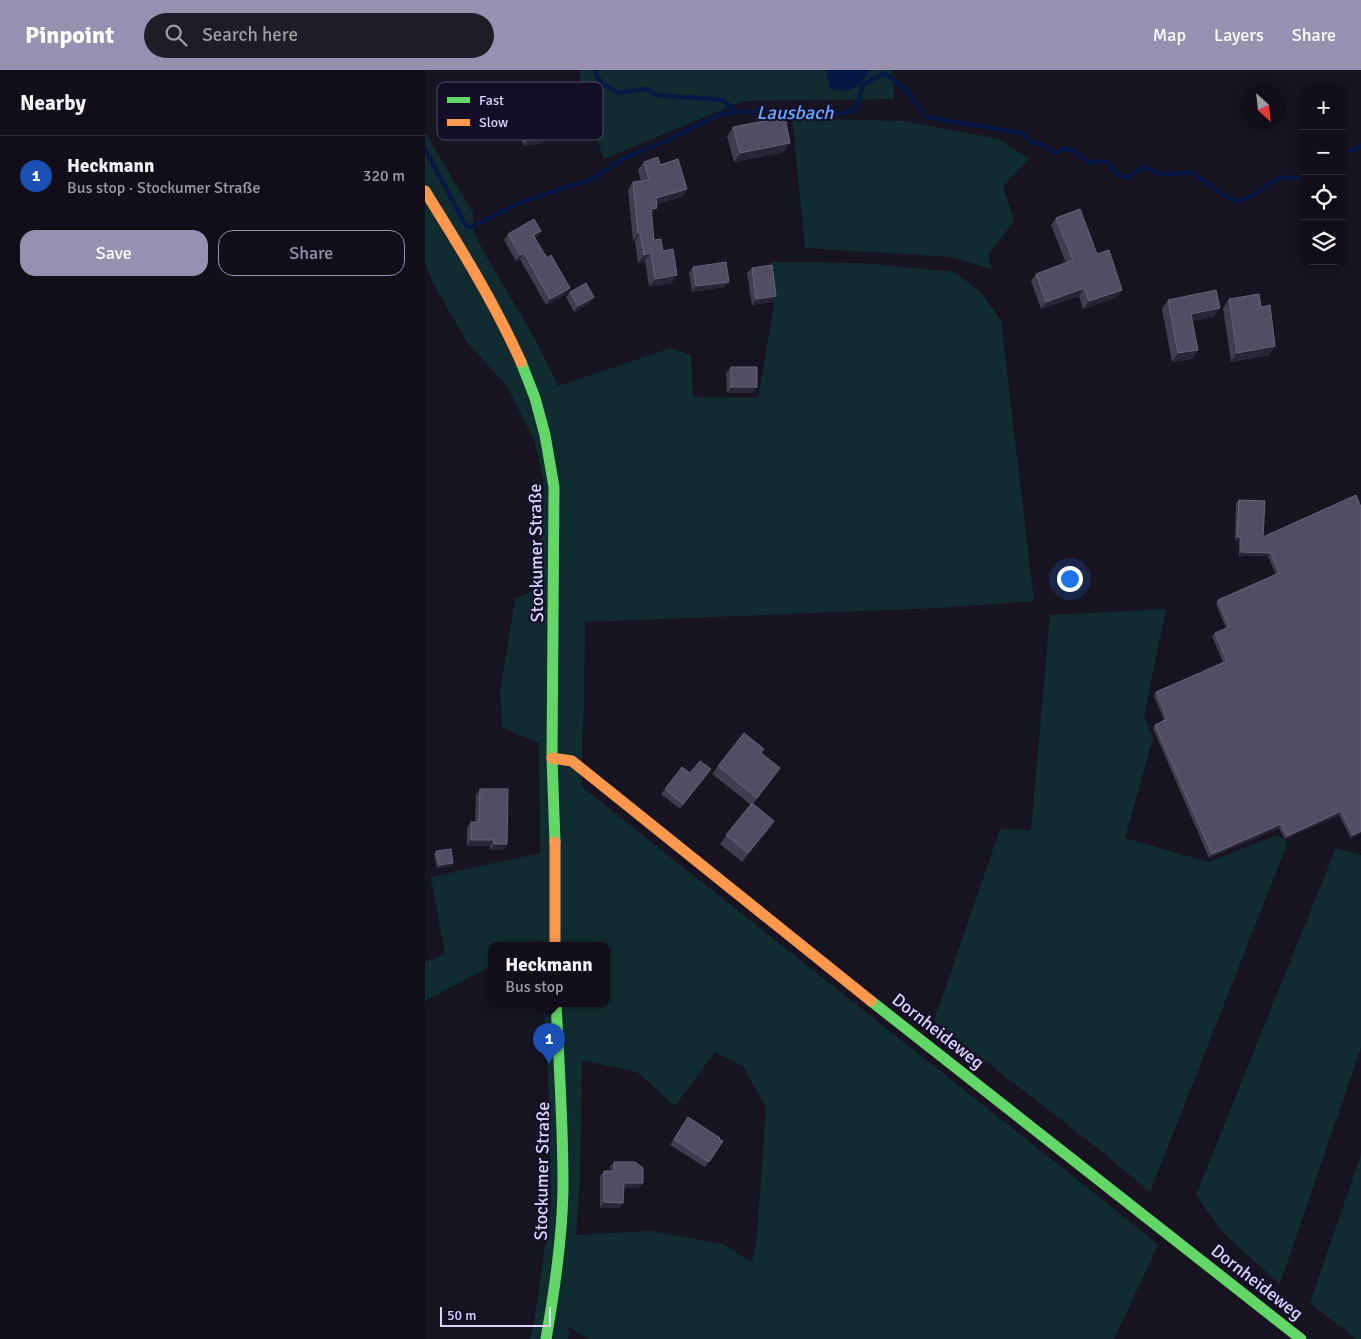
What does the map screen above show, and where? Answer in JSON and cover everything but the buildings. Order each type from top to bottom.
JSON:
[{"type":"street","name":"Stockumer Straße","points":[[425,191],[476,273],[510,336],[529,382],[547,444],[555,508],[552,758],[555,838],[555,942]]},
{"type":"street","name":"Dornheideweg","points":[[552,758],[571,762],[839,976],[1301,1339]]},
{"type":"street","name":"Stockumer Straße","points":[[546,1339],[553,1301],[563,1184],[556,1007]]},
{"type":"green space","points":[[579,70],[892,70],[894,99],[743,101],[604,159],[597,140],[603,140],[603,82],[580,82]]},
{"type":"green space","points":[[792,118],[903,121],[999,139],[1029,159],[1003,186],[1014,221],[989,254],[991,269],[951,257],[805,248]]},
{"type":"green space","points":[[425,132],[473,213],[474,233],[531,332],[558,386],[671,348],[691,355],[693,397],[758,398],[774,306],[770,262],[862,263],[955,272],[983,295],[1001,321],[1034,601],[939,608],[585,622],[582,787],[1158,1245],[1114,1339],[589,1339],[569,1327],[568,1339],[530,1339],[551,1206],[549,1098],[544,1007],[610,1007],[610,942],[540,942],[540,940],[536,942],[488,942],[488,968],[425,1001],[425,962],[445,954],[431,877],[540,853],[539,743],[502,728],[500,691],[515,599],[534,590],[541,536],[544,482],[534,440],[507,386],[467,342],[435,287],[425,264]],"holes":[[[715,1052],[743,1066],[766,1108],[757,1236],[752,1263],[723,1244],[651,1231],[576,1235],[580,1183],[582,1060],[637,1072],[675,1106]]]},
{"type":"green space","points":[[1166,609],[1144,717],[1153,738],[1125,838],[1208,862],[1277,835],[1288,842],[1150,1192],[1100,1150],[934,1021],[1000,829],[1031,830],[1050,615]]},
{"type":"green space","points":[[1336,848],[1361,855],[1361,1047],[1280,1284],[1223,1233],[1196,1195]]},
{"type":"green space","points":[[1361,1154],[1361,1339],[1356,1339],[1310,1303]]},
{"type":"water","points":[[826,70],[870,70],[859,86],[843,91],[830,89]]},
{"type":"waterway","points":[[596,70],[601,82]]},
{"type":"waterway","name":"Lausbach","points":[[425,149],[466,226],[472,227],[524,201],[592,179],[624,158],[670,139],[719,115],[736,112],[804,111],[831,115],[856,110],[863,85],[884,73],[907,90],[926,117],[1023,133],[1031,142],[1043,145],[1053,153],[1065,149],[1076,151],[1084,160],[1091,163],[1107,162],[1119,176],[1128,177],[1144,167],[1167,174],[1191,172],[1236,201],[1248,198],[1278,178],[1301,178]]},
{"type":"waterway","points":[[603,85],[619,93],[645,89],[657,95],[723,100],[736,112]]},
{"type":"waterway","name":"Lausbach","points":[[1346,150],[1356,149],[1361,145]]},
{"type":"traffic: fast","points":[[521,362],[535,398],[545,435],[554,487],[552,758],[555,842]]},
{"type":"traffic: fast","points":[[871,1001],[1301,1339]]},
{"type":"traffic: fast","points":[[546,1339],[558,1261],[563,1203],[561,1093],[556,1007]]},
{"type":"traffic: slow","points":[[425,191],[488,296],[521,362]]},
{"type":"traffic: slow","points":[[552,758],[572,761],[871,1001]]},
{"type":"traffic: slow","points":[[555,842],[555,942]]},
{"type":"place","name":"Heckmann","points":[[549,1064]]}]
